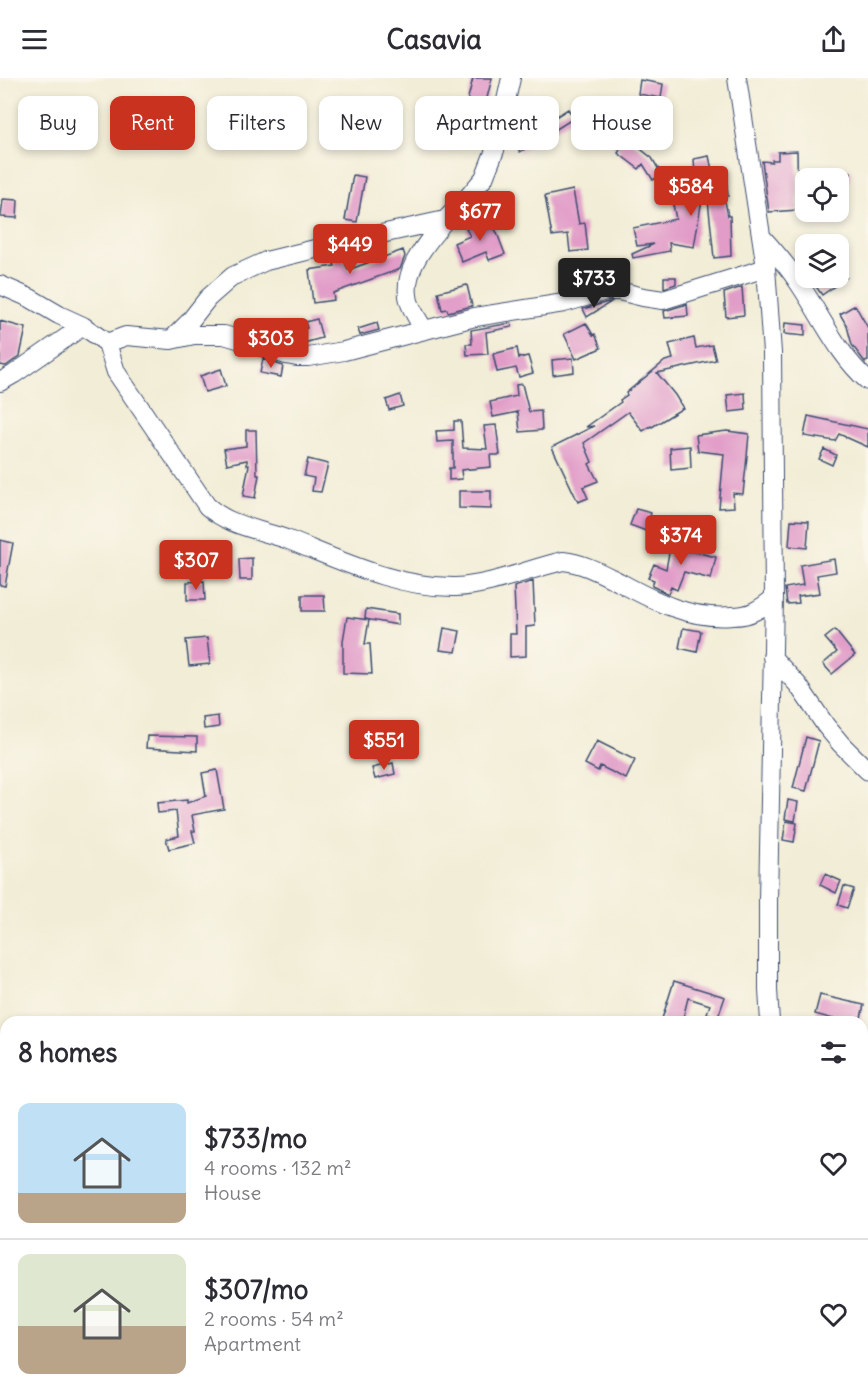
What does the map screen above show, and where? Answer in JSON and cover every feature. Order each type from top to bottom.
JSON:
[{"type":"street","points":[[424,330],[408,295],[411,269],[444,220],[484,178],[495,150],[511,78]]},
{"type":"street","points":[[737,78],[766,268],[772,353],[774,598],[768,890],[770,1016]]},
{"type":"street","points":[[171,340],[208,298],[233,276],[266,261],[444,220]]},
{"type":"street","points":[[760,235],[795,277],[847,359],[868,381]]},
{"type":"street","points":[[107,343],[126,336],[171,340],[194,335],[224,335],[297,357],[344,351],[475,317],[564,303],[606,291],[616,290],[663,300],[766,268]]},
{"type":"street","points":[[0,285],[83,326],[107,343],[116,372],[207,506],[233,523],[284,538],[363,570],[425,585],[478,584],[563,561],[590,568],[666,606],[707,617],[753,612],[774,598]]},
{"type":"street","points":[[0,382],[83,326]]},
{"type":"street","points":[[772,657],[798,685],[841,744],[868,771]]},
{"type":"building","points":[[473,78],[492,78],[488,96],[468,96]]},
{"type":"building","points":[[640,80],[663,84],[661,96],[638,94]]},
{"type":"building","points":[[568,109],[571,120],[559,127],[559,115]]},
{"type":"building","points":[[620,150],[642,150],[652,158],[662,175],[653,180],[643,164],[639,169],[618,153]]},
{"type":"building","points":[[797,151],[795,210],[769,212],[762,161],[778,160],[778,152]]},
{"type":"building","points":[[709,156],[714,179],[726,178],[728,196],[724,196],[728,216],[730,216],[731,256],[714,258],[705,181],[694,247],[669,243],[670,251],[633,258],[632,254],[654,244],[637,246],[633,228],[676,219],[671,195],[696,190],[694,159]]},
{"type":"building","points":[[353,175],[365,177],[357,222],[345,220]]},
{"type":"building","points":[[573,190],[579,224],[585,223],[588,250],[570,252],[568,234],[552,236],[545,196]]},
{"type":"building","points":[[3,199],[18,200],[17,218],[1,217]]},
{"type":"building","points":[[488,216],[505,254],[489,260],[486,252],[462,262],[454,243],[470,236],[466,229]]},
{"type":"building","points":[[403,250],[405,256],[400,269],[333,293],[334,300],[313,303],[309,270],[335,266],[333,261],[343,257],[348,270]]},
{"type":"building","points":[[664,277],[676,277],[676,284],[664,288]]},
{"type":"building","points":[[467,285],[472,306],[448,312],[447,309],[442,310],[438,292]]},
{"type":"building","points":[[742,287],[744,315],[726,317],[724,293]]},
{"type":"building","points":[[817,288],[832,288],[822,295]]},
{"type":"building","points":[[611,302],[587,317],[583,309]]},
{"type":"building","points":[[687,304],[688,316],[665,318],[664,311]]},
{"type":"building","points":[[855,305],[868,328],[868,361],[865,362],[852,345],[847,326],[840,314]]},
{"type":"building","points":[[317,319],[322,338],[300,344],[296,331],[307,328],[305,322]]},
{"type":"building","points":[[0,321],[26,328],[20,356],[6,366],[0,365]]},
{"type":"building","points":[[377,323],[379,330],[360,335],[358,329]]},
{"type":"building","points":[[511,323],[512,327],[486,332],[488,354],[467,355],[466,344],[472,344],[471,330]]},
{"type":"building","points":[[586,323],[593,335],[595,334],[601,348],[576,359],[564,334]]},
{"type":"building","points":[[785,323],[805,325],[805,336],[784,334]]},
{"type":"building","points":[[694,338],[696,348],[712,345],[716,360],[657,373],[683,408],[643,431],[628,412],[584,443],[592,462],[589,464],[598,481],[583,487],[588,498],[578,502],[552,447],[594,426],[586,427],[621,402],[620,400],[627,395],[626,393],[665,361],[673,359],[669,344]]},
{"type":"building","points":[[517,348],[519,358],[528,356],[533,373],[519,377],[516,368],[497,372],[493,354]]},
{"type":"building","points":[[573,358],[574,372],[553,375],[552,360]]},
{"type":"building","points":[[263,359],[283,366],[281,377],[260,373]]},
{"type":"building","points":[[221,369],[226,386],[205,392],[200,376]]},
{"type":"building","points":[[522,384],[529,412],[541,411],[542,430],[520,432],[518,412],[493,417],[490,402],[517,396],[516,385]]},
{"type":"building","points":[[745,393],[746,410],[729,412],[727,395]]},
{"type":"building","points":[[400,395],[403,406],[389,410],[386,400]]},
{"type":"building","points":[[808,416],[868,429],[868,447],[839,434],[835,441],[804,436]]},
{"type":"building","points":[[454,421],[461,421],[463,448],[487,449],[484,426],[496,425],[500,455],[490,455],[491,467],[461,470],[462,479],[449,480],[449,468],[453,468],[453,441],[437,442],[436,431],[454,430]]},
{"type":"building","points":[[246,430],[256,430],[257,475],[259,475],[255,498],[243,496],[249,465],[247,465],[247,460],[227,464],[224,449],[246,446]]},
{"type":"building","points":[[727,431],[749,434],[747,456],[743,494],[733,493],[734,507],[719,508],[724,454],[698,451],[696,435]]},
{"type":"building","points":[[690,446],[691,468],[671,470],[670,448]]},
{"type":"building","points":[[824,449],[836,455],[832,465],[819,459]]},
{"type":"building","points":[[308,459],[328,464],[321,492],[312,491],[314,478],[304,476]]},
{"type":"building","points":[[459,491],[491,491],[491,509],[459,508]]},
{"type":"building","points":[[636,509],[651,513],[646,531],[630,525]]},
{"type":"building","points":[[791,520],[809,521],[807,548],[789,546]]},
{"type":"building","points":[[672,537],[691,540],[690,551],[716,557],[711,579],[684,572],[677,590],[671,587],[668,594],[652,586],[654,580],[648,578],[654,564],[666,569]]},
{"type":"building","points":[[0,540],[13,543],[5,586],[0,585]]},
{"type":"building","points":[[252,558],[252,580],[240,580],[239,559]]},
{"type":"building","points":[[834,559],[836,572],[817,575],[820,593],[798,596],[799,603],[787,604],[785,588],[803,585],[800,565]]},
{"type":"building","points":[[204,581],[205,600],[187,600],[187,582]]},
{"type":"building","points":[[533,581],[535,626],[526,627],[526,656],[510,657],[510,634],[516,634],[514,587]]},
{"type":"building","points":[[302,595],[324,595],[325,611],[302,611]]},
{"type":"building","points":[[366,609],[398,614],[398,625],[365,619]]},
{"type":"building","points":[[347,617],[369,620],[365,644],[370,644],[372,674],[343,673],[343,641]]},
{"type":"building","points":[[444,628],[460,631],[456,652],[440,650]]},
{"type":"building","points":[[683,628],[701,631],[697,652],[679,648]]},
{"type":"building","points":[[835,630],[855,655],[832,674],[823,664],[837,652],[825,638]]},
{"type":"building","points":[[207,638],[210,664],[189,666],[186,640]]},
{"type":"building","points":[[218,716],[219,727],[204,729],[203,718]]},
{"type":"building","points":[[147,736],[197,737],[197,751],[146,748]]},
{"type":"building","points":[[806,737],[819,741],[806,791],[793,788]]},
{"type":"building","points":[[597,741],[635,760],[626,779],[600,766],[598,771],[585,764]]},
{"type":"building","points":[[393,763],[395,774],[375,779],[372,768]]},
{"type":"building","points":[[217,770],[224,809],[192,815],[195,843],[169,849],[166,839],[179,836],[176,811],[158,813],[157,803],[187,800],[187,803],[206,796],[202,773]]},
{"type":"building","points":[[788,800],[798,802],[795,821],[785,819]]},
{"type":"building","points":[[786,821],[797,823],[794,842],[783,840]]},
{"type":"building","points":[[825,874],[841,881],[836,893],[820,885]]},
{"type":"building","points":[[844,886],[854,889],[847,908],[838,905]]},
{"type":"building","points":[[674,981],[725,997],[718,1016],[707,1013],[710,1005],[688,998],[684,1016],[663,1016]]},
{"type":"building","points":[[820,995],[864,1005],[861,1016],[815,1014]]}]
